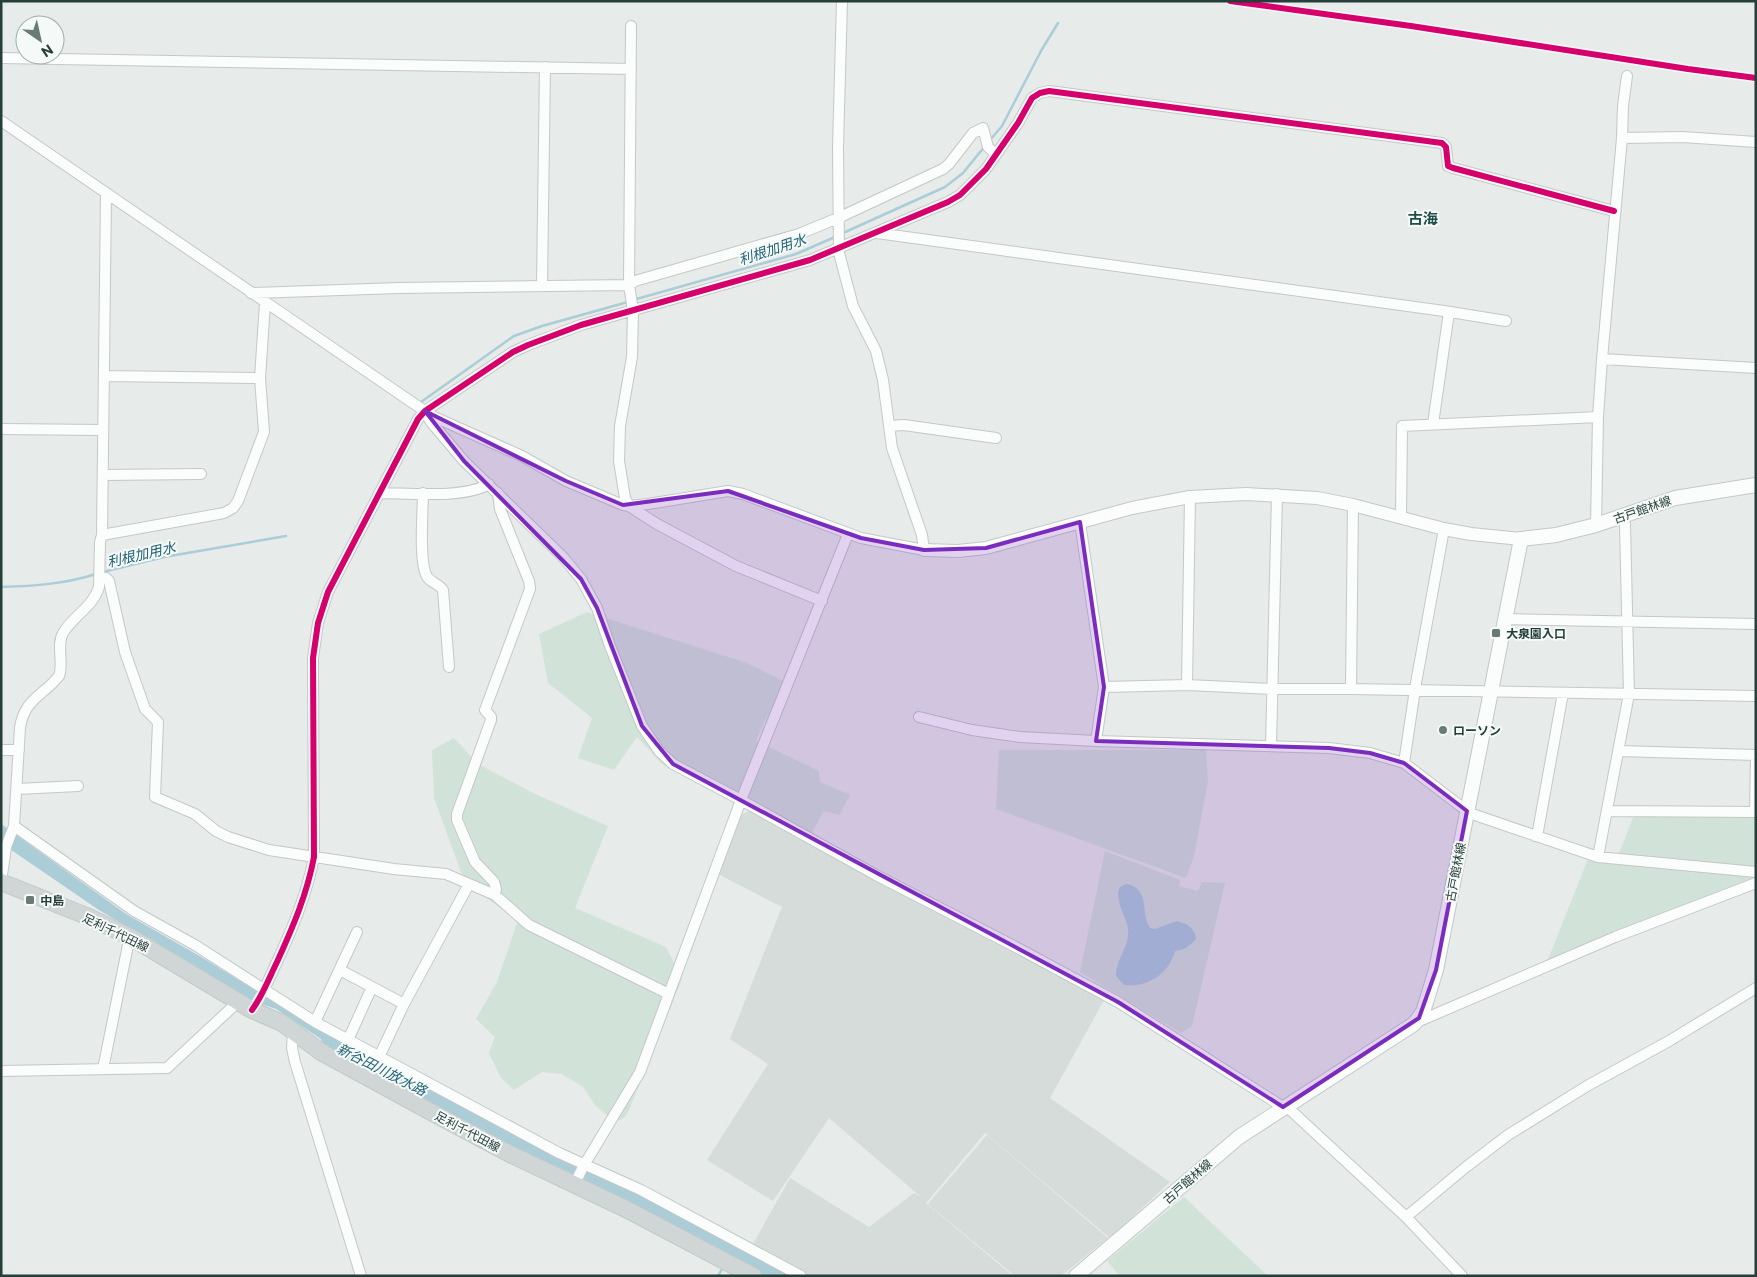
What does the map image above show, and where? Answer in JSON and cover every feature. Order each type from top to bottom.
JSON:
[{"type":"main road","name":"古戸館林線","points":[[1076,1276],[1220,1152],[1246,1132],[1414,1024],[1423,1012],[1436,970],[1521,539],[1556,535],[1596,525],[1675,498],[1756,485]]},
{"type":"main road","name":"足利千代田線","points":[[1,882],[89,917],[132,938],[282,1023],[320,1052],[459,1127],[575,1182],[753,1276]]},
{"type":"street","points":[[842,1],[838,147],[839,253],[853,306],[876,351],[883,380],[892,448],[922,535],[924,550]]},
{"type":"street","points":[[629,506],[625,498],[620,461],[620,426],[632,357],[632,304],[629,285],[631,26]]},
{"type":"street","points":[[1,58],[631,70]]},
{"type":"street","points":[[542,285],[545,67]]},
{"type":"street","points":[[1596,525],[1598,417],[1602,359],[1627,76]]},
{"type":"street","points":[[1,1071],[167,1068],[249,1006],[263,992],[299,914],[310,881],[314,857],[313,658],[315,635],[328,592],[415,424],[425,412],[513,352],[528,344],[632,304],[796,265],[948,202],[960,195],[986,169],[1018,123],[1032,98],[1040,93],[1053,91],[1442,144],[1446,147],[1448,166],[1453,168],[1614,210]]},
{"type":"street","points":[[1,122],[425,412],[522,456],[583,489],[629,506],[657,524],[736,566],[822,600]]},
{"type":"street","points":[[251,293],[542,285],[629,285],[635,281],[799,234],[838,218],[943,169],[976,130],[983,128],[988,147],[996,154]]},
{"type":"street","points":[[1622,138],[1718,138],[1756,142]]},
{"type":"street","points":[[1,882],[4,850],[13,829],[23,713],[59,676],[61,672],[63,634],[94,598],[99,587],[100,542],[102,535],[106,194]]},
{"type":"street","points":[[876,232],[1506,321]]},
{"type":"street","points":[[102,535],[224,513],[233,508],[242,492],[264,432],[260,378],[265,303]]},
{"type":"street","points":[[1433,424],[1449,312]]},
{"type":"street","points":[[1602,359],[1756,368]]},
{"type":"street","points":[[104,376],[260,378]]},
{"type":"street","points":[[425,412],[431,422],[464,461],[563,557],[581,579],[597,608],[642,726],[659,752],[673,764],[876,875],[1118,1002],[1284,1106],[1406,1217],[1462,1276]]},
{"type":"street","points":[[1401,518],[1402,426],[1598,417]]},
{"type":"street","points":[[889,426],[904,425],[996,438]]},
{"type":"street","points":[[1,429],[103,430]]},
{"type":"street","points":[[103,476],[201,474]]},
{"type":"street","points":[[379,493],[461,493],[481,489],[489,484]]},
{"type":"street","points":[[629,506],[728,491],[784,508],[848,534],[883,543],[924,550],[958,551],[986,548],[1132,508],[1190,497],[1277,494],[1317,498],[1353,505],[1444,529],[1471,534],[1521,539]]},
{"type":"street","points":[[423,493],[422,565],[428,578],[441,586],[443,590],[449,667]]},
{"type":"street","points":[[495,895],[494,882],[475,862],[456,820],[491,720],[491,717],[485,710],[530,590],[529,581],[500,509],[498,493]]},
{"type":"street","points":[[1272,746],[1277,494]]},
{"type":"street","points":[[1187,685],[1190,497]]},
{"type":"street","points":[[1351,689],[1353,505]]},
{"type":"street","points":[[1598,857],[1629,694],[1625,525],[1622,515]]},
{"type":"street","points":[[1080,522],[1104,687],[1096,741]]},
{"type":"street","points":[[1404,763],[1414,690],[1444,529]]},
{"type":"street","points":[[575,1182],[640,1072],[741,800],[848,534]]},
{"type":"street","points":[[100,578],[106,578],[109,581],[114,594],[123,646],[145,709],[158,722],[154,797],[195,814],[216,832],[240,842],[270,850],[394,869],[446,874],[495,895],[529,925],[669,994]]},
{"type":"street","points":[[1504,619],[1756,624]]},
{"type":"street","points":[[1104,687],[1187,685],[1273,689],[1756,696]]},
{"type":"street","points":[[1535,836],[1538,832],[1563,693]]},
{"type":"street","points":[[919,717],[972,730],[1020,738],[1330,748],[1362,752],[1404,763],[1467,811],[1598,857],[1756,872]]},
{"type":"street","points":[[1,750],[19,750]]},
{"type":"street","points":[[1618,751],[1756,755]]},
{"type":"street","points":[[1607,811],[1755,812],[1756,759]]},
{"type":"street","points":[[17,789],[78,786]]},
{"type":"street","points":[[13,829],[134,911],[195,945],[263,992],[315,1022],[559,1153],[584,1166],[642,1190],[801,1276]]},
{"type":"street","points":[[1414,1024],[1598,944],[1756,883]]},
{"type":"street","points":[[379,1057],[404,1004],[469,884]]},
{"type":"street","points":[[315,1022],[357,932]]},
{"type":"street","points":[[103,1069],[128,945],[132,938]]},
{"type":"street","points":[[340,970],[404,1004]]},
{"type":"street","points":[[348,1040],[372,987]]},
{"type":"street","points":[[1406,1217],[1472,1162],[1508,1135],[1587,1086],[1677,1036],[1756,988]]},
{"type":"street","points":[[293,1031],[292,1048],[295,1062],[361,1276]]},
{"type":"highlighted area","points":[[425,411],[566,481],[623,505],[728,491],[861,538],[924,550],[986,548],[1080,522],[1104,687],[1096,741],[1329,748],[1370,753],[1404,763],[1467,811],[1436,970],[1419,1018],[1283,1107],[1118,1002],[673,764],[642,726],[597,608],[581,579],[464,461]]},
{"type":"shaded area","points":[[753,809],[1104,1000],[1050,1098],[1170,1182],[1110,1238],[985,1133],[926,1203],[1013,1276],[806,1276],[753,1244],[790,1178],[869,1227],[914,1193],[921,1197],[829,1118],[773,1201],[707,1160],[768,1064],[730,1039],[782,907],[718,874],[741,815]]},
{"type":"shaded area","points":[[987,1135],[1108,1238],[1061,1276],[1015,1276],[928,1204]]},
{"type":"green space","points":[[587,612],[747,663],[787,683],[763,724],[756,741],[819,771],[820,782],[850,795],[839,815],[824,811],[810,836],[753,805],[664,766],[637,737],[614,770],[578,758],[592,718],[548,683],[539,634]]},
{"type":"green space","points":[[454,738],[478,764],[537,795],[608,826],[575,908],[666,947],[682,979],[630,1108],[625,1117],[615,1122],[595,1105],[583,1087],[562,1074],[542,1072],[514,1090],[501,1078],[489,1053],[495,1037],[476,1019],[497,982],[518,920],[465,883],[434,798],[432,750]]},
{"type":"green space","points":[[999,750],[1206,750],[1208,781],[1194,856],[1186,878],[996,809]]},
{"type":"green space","points":[[1756,812],[1756,869],[1618,856],[1634,815]]},
{"type":"green space","points":[[1105,851],[1180,880],[1179,886],[1198,891],[1202,882],[1225,883],[1192,1026],[1181,1033],[1080,972]]},
{"type":"green space","points":[[1588,859],[1756,875],[1756,879],[1547,962]]},
{"type":"green space","points":[[1184,1197],[1268,1276],[1120,1276],[1107,1261]]},
{"type":"water","points":[[1,824],[126,914],[203,958],[321,1031],[359,1050],[351,1061],[323,1046],[321,1039],[276,1009],[252,1001],[99,910],[1,843]]},
{"type":"water","points":[[1127,884],[1139,891],[1150,928],[1155,929],[1177,921],[1190,927],[1196,939],[1187,947],[1175,951],[1168,966],[1156,978],[1149,982],[1133,985],[1124,985],[1116,976],[1128,935],[1127,923],[1119,903],[1118,891]]},
{"type":"waterway","name":"利根加用水","points":[[990,140],[1002,126],[1041,51],[1058,23]]},
{"type":"waterway","name":"利根加用水","points":[[843,233],[945,187],[963,173],[985,146]]},
{"type":"waterway","name":"利根加用水","points":[[633,300],[796,254],[835,237]]},
{"type":"waterway","name":"利根加用水","points":[[421,402],[514,336],[542,326],[628,302]]},
{"type":"waterway","name":"利根加用水","points":[[103,572],[164,557],[286,536]]},
{"type":"waterway","name":"利根加用水","points":[[1,587],[49,584],[96,574]]},
{"type":"waterway","name":"新谷田川放水路","points":[[337,1047],[586,1178],[705,1235],[780,1276]]},
{"type":"waterway","points":[[718,1276],[722,1269]]},
{"type":"cycle path","points":[[1230,1],[1756,78]]},
{"type":"cycle path","points":[[252,1010],[266,986],[294,923],[308,884],[314,857],[313,658],[318,623],[328,592],[418,419],[425,411],[513,352],[581,325],[810,260],[948,202],[960,195],[986,169],[1018,123],[1032,98],[1040,93],[1049,91],[1442,143],[1446,147],[1448,166],[1453,168],[1614,211]]},
{"type":"place","name":"大泉園入口","points":[[1496,633]]},
{"type":"place","name":"ローソン","points":[[1443,730]]},
{"type":"place","name":"中島","points":[[30,900]]},
{"type":"district","name":"古海","points":[[1423,218]]}]
